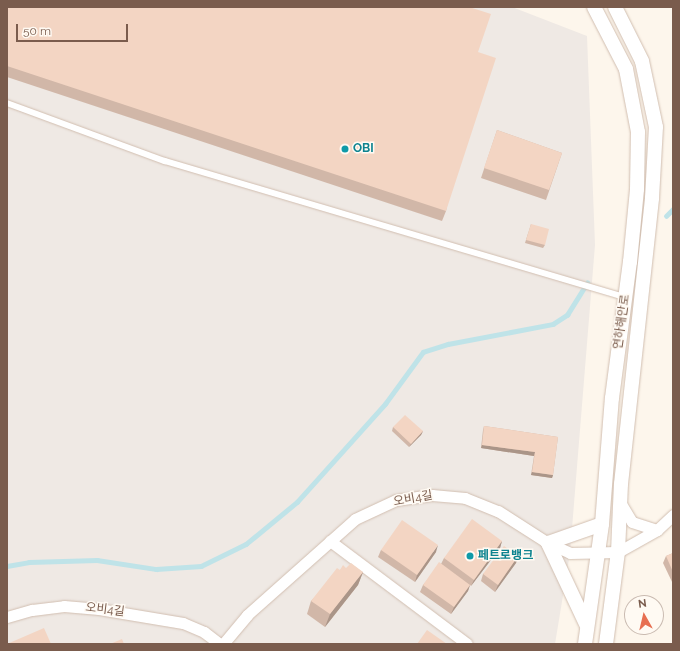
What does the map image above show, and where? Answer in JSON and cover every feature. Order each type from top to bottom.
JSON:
[{"type":"street","name":"연하해안로","points":[[585,644],[602,524],[612,398],[637,189],[638,132],[626,69],[594,7]]},
{"type":"street","name":"연하해안로","points":[[606,644],[618,552],[620,502],[652,198],[656,127],[642,61],[615,7]]},
{"type":"street","name":"오비4길","points":[[7,617],[32,610],[64,606],[99,609],[183,623],[204,632],[222,644],[247,615],[355,519],[396,500],[432,495],[465,498],[498,511],[548,544],[570,553],[618,552]]},
{"type":"street","points":[[620,502],[632,522],[657,530]]},
{"type":"street","points":[[618,552],[657,530],[673,515]]},
{"type":"street","points":[[588,626],[548,544],[602,524]]},
{"type":"street","points":[[330,541],[467,644]]},
{"type":"lane","points":[[7,103],[165,161],[625,297]]},
{"type":"shaded area","points":[[7,7],[512,7],[587,36],[595,245],[570,553],[555,644],[7,644]]},
{"type":"building","name":"OBI","points":[[7,7],[469,7],[491,14],[478,52],[496,58],[446,211],[7,66]]},
{"type":"building","points":[[497,130],[562,153],[549,190],[484,168]]},
{"type":"building","points":[[531,224],[549,229],[545,245],[526,240]]},
{"type":"building","points":[[405,415],[423,431],[411,444],[393,427]]},
{"type":"building","points":[[484,426],[558,437],[553,475],[532,472],[535,452],[482,445]]},
{"type":"building","name":"페트로뱅크","points":[[472,519],[502,541],[474,580],[444,558]]},
{"type":"building","points":[[402,520],[438,545],[417,575],[381,550]]},
{"type":"building","name":"페트로뱅크","points":[[504,546],[518,556],[498,585],[483,574]]},
{"type":"building","points":[[673,553],[673,572],[666,556]]},
{"type":"building","name":"페트로뱅크","points":[[439,562],[470,585],[454,607],[423,585]]},
{"type":"building","points":[[351,563],[363,572],[330,614],[311,601],[337,568],[340,570],[343,565],[346,568]]},
{"type":"building","points":[[44,628],[51,644],[7,644]]},
{"type":"building","points":[[427,630],[447,644],[417,644]]},
{"type":"building","points":[[122,639],[124,644],[110,644]]},
{"type":"waterway","points":[[666,216],[673,209]]},
{"type":"waterway","points":[[7,566],[29,562],[97,560],[156,569],[201,566],[246,544],[297,502],[385,404],[423,352],[448,344],[553,324],[567,315],[587,283]]},
{"type":"place","name":"OBI","points":[[345,149]]},
{"type":"place","name":"페트로뱅크","points":[[470,556]]}]
